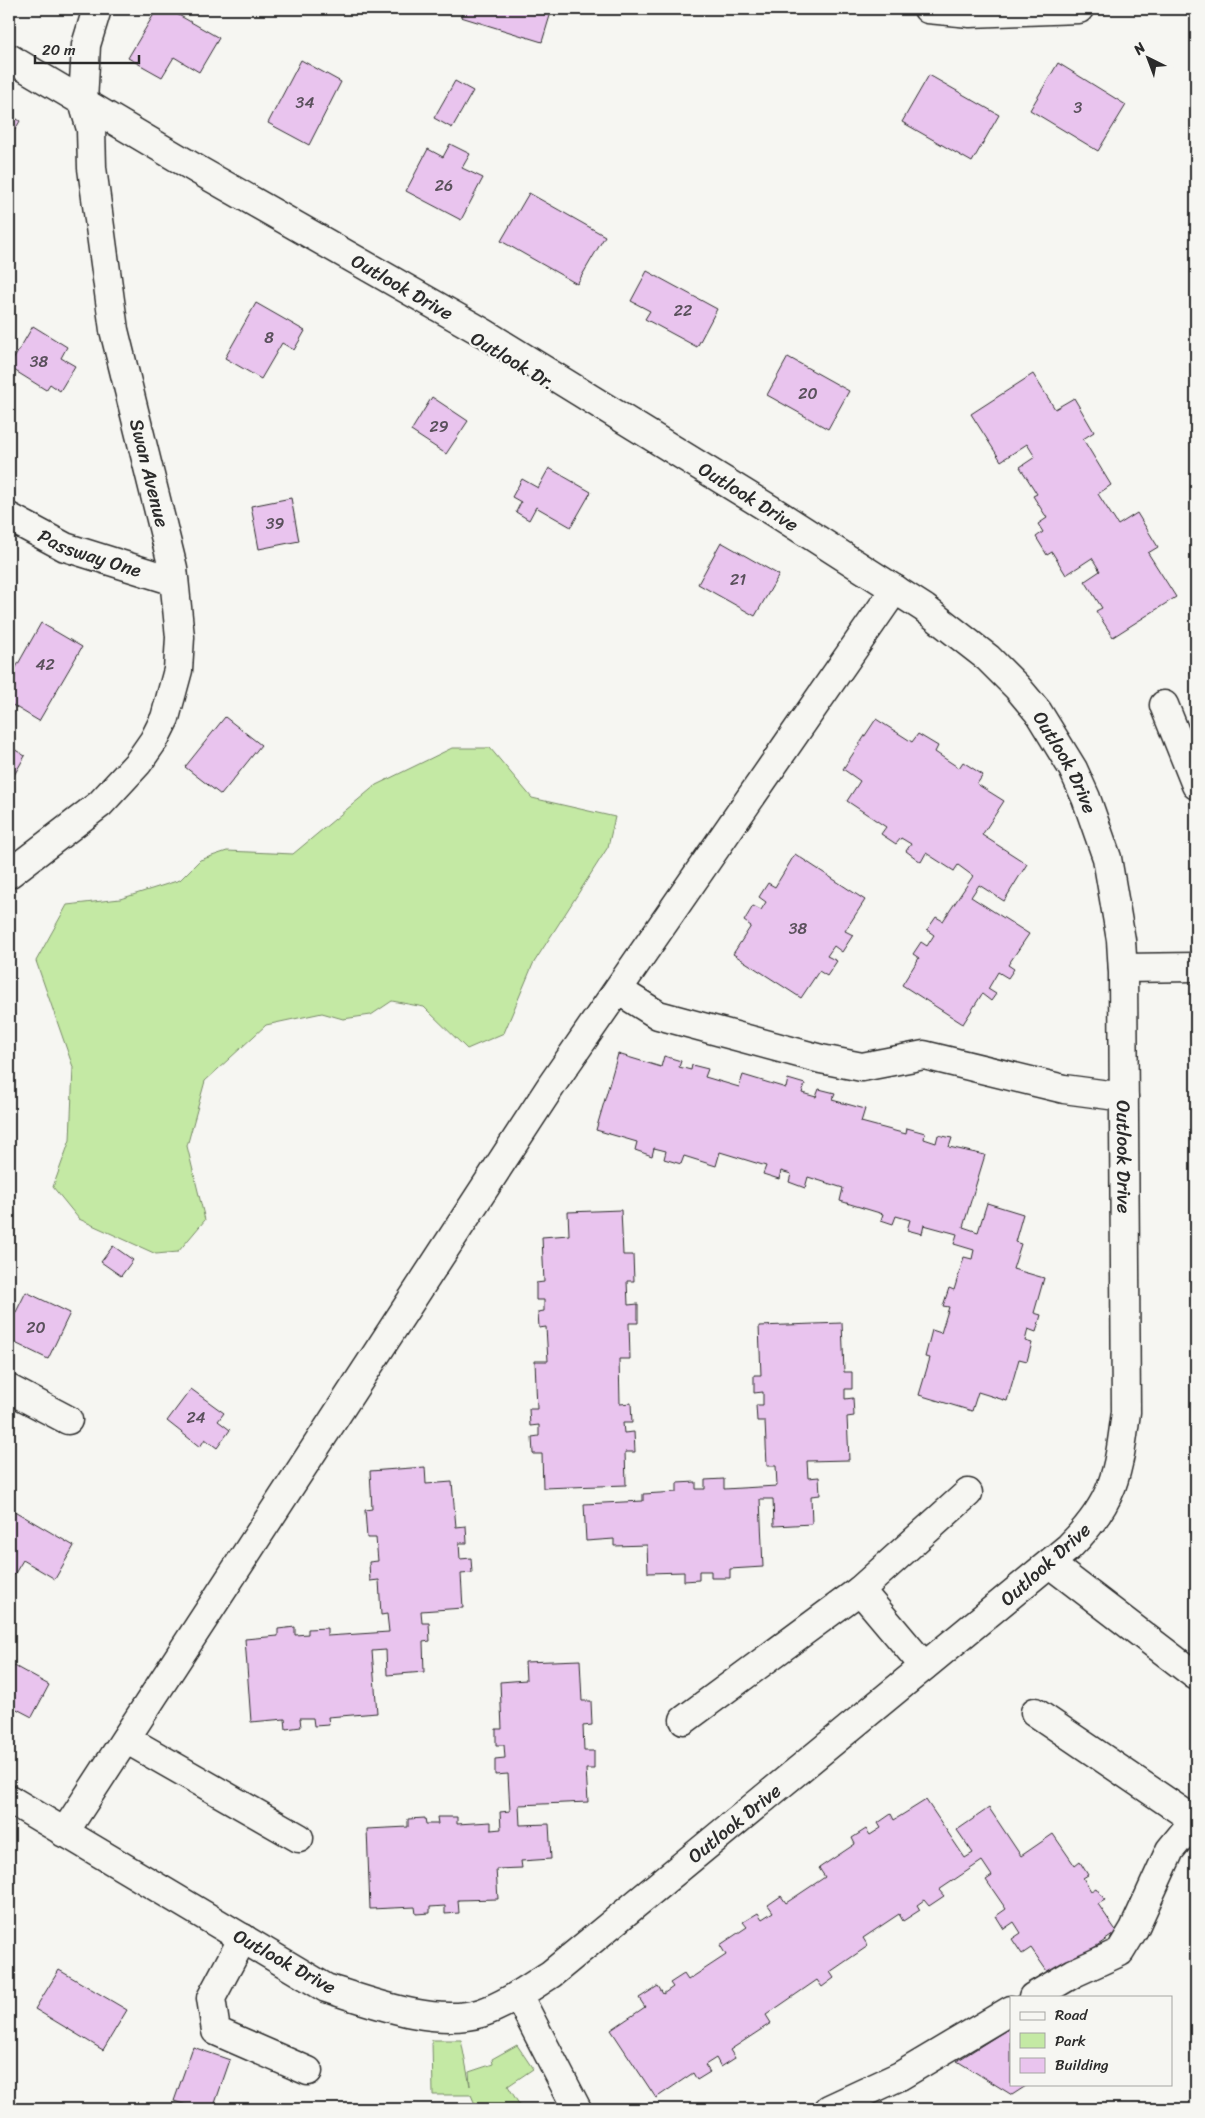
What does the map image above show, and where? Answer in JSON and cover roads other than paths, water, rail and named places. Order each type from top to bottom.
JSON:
[{"type":"street","name":"Swan Avenue","points":[[9,874],[100,804],[138,763],[154,740],[170,702],[178,670],[180,637],[173,568],[114,330],[92,168],[91,129],[83,102],[86,45],[96,9]]},
{"type":"street","points":[[928,9],[970,13],[1079,9]]},
{"type":"street","name":"Outlook Drive","points":[[9,58],[130,130],[484,333],[773,511],[924,608],[988,658],[1017,687],[1056,740],[1086,798],[1107,858],[1119,924],[1122,968],[1124,1097],[1126,1412],[1119,1467],[1111,1492],[1102,1509],[1078,1538],[1050,1564],[551,1974],[504,2003],[479,2013],[458,2016],[414,2014],[384,2007],[326,1988],[9,1799]]},
{"type":"street","name":"Passway One","points":[[9,517],[64,547],[174,581]]},
{"type":"street","points":[[64,1833],[553,1083],[895,589]]},
{"type":"street","points":[[1164,705],[1196,786]]},
{"type":"street","points":[[1122,968],[1196,967]]},
{"type":"street","points":[[618,990],[658,1015],[821,1059],[862,1067],[924,1055],[1064,1089],[1124,1097]]},
{"type":"street","points":[[9,1389],[68,1420]]},
{"type":"street","points":[[684,1720],[860,1590],[968,1493]]},
{"type":"street","points":[[1050,1564],[1196,1676]]},
{"type":"street","points":[[860,1590],[924,1666]]},
{"type":"street","points":[[1035,1712],[1195,1819],[1170,1850],[1134,1929],[1120,1952],[1074,1973],[1036,1996]]},
{"type":"street","points":[[126,1739],[299,1838]]},
{"type":"street","points":[[243,1938],[212,1998],[216,2031],[308,2070]]},
{"type":"street","points":[[518,1995],[577,2109]]},
{"type":"street","points":[[829,2109],[900,2076],[1010,2011]]}]
